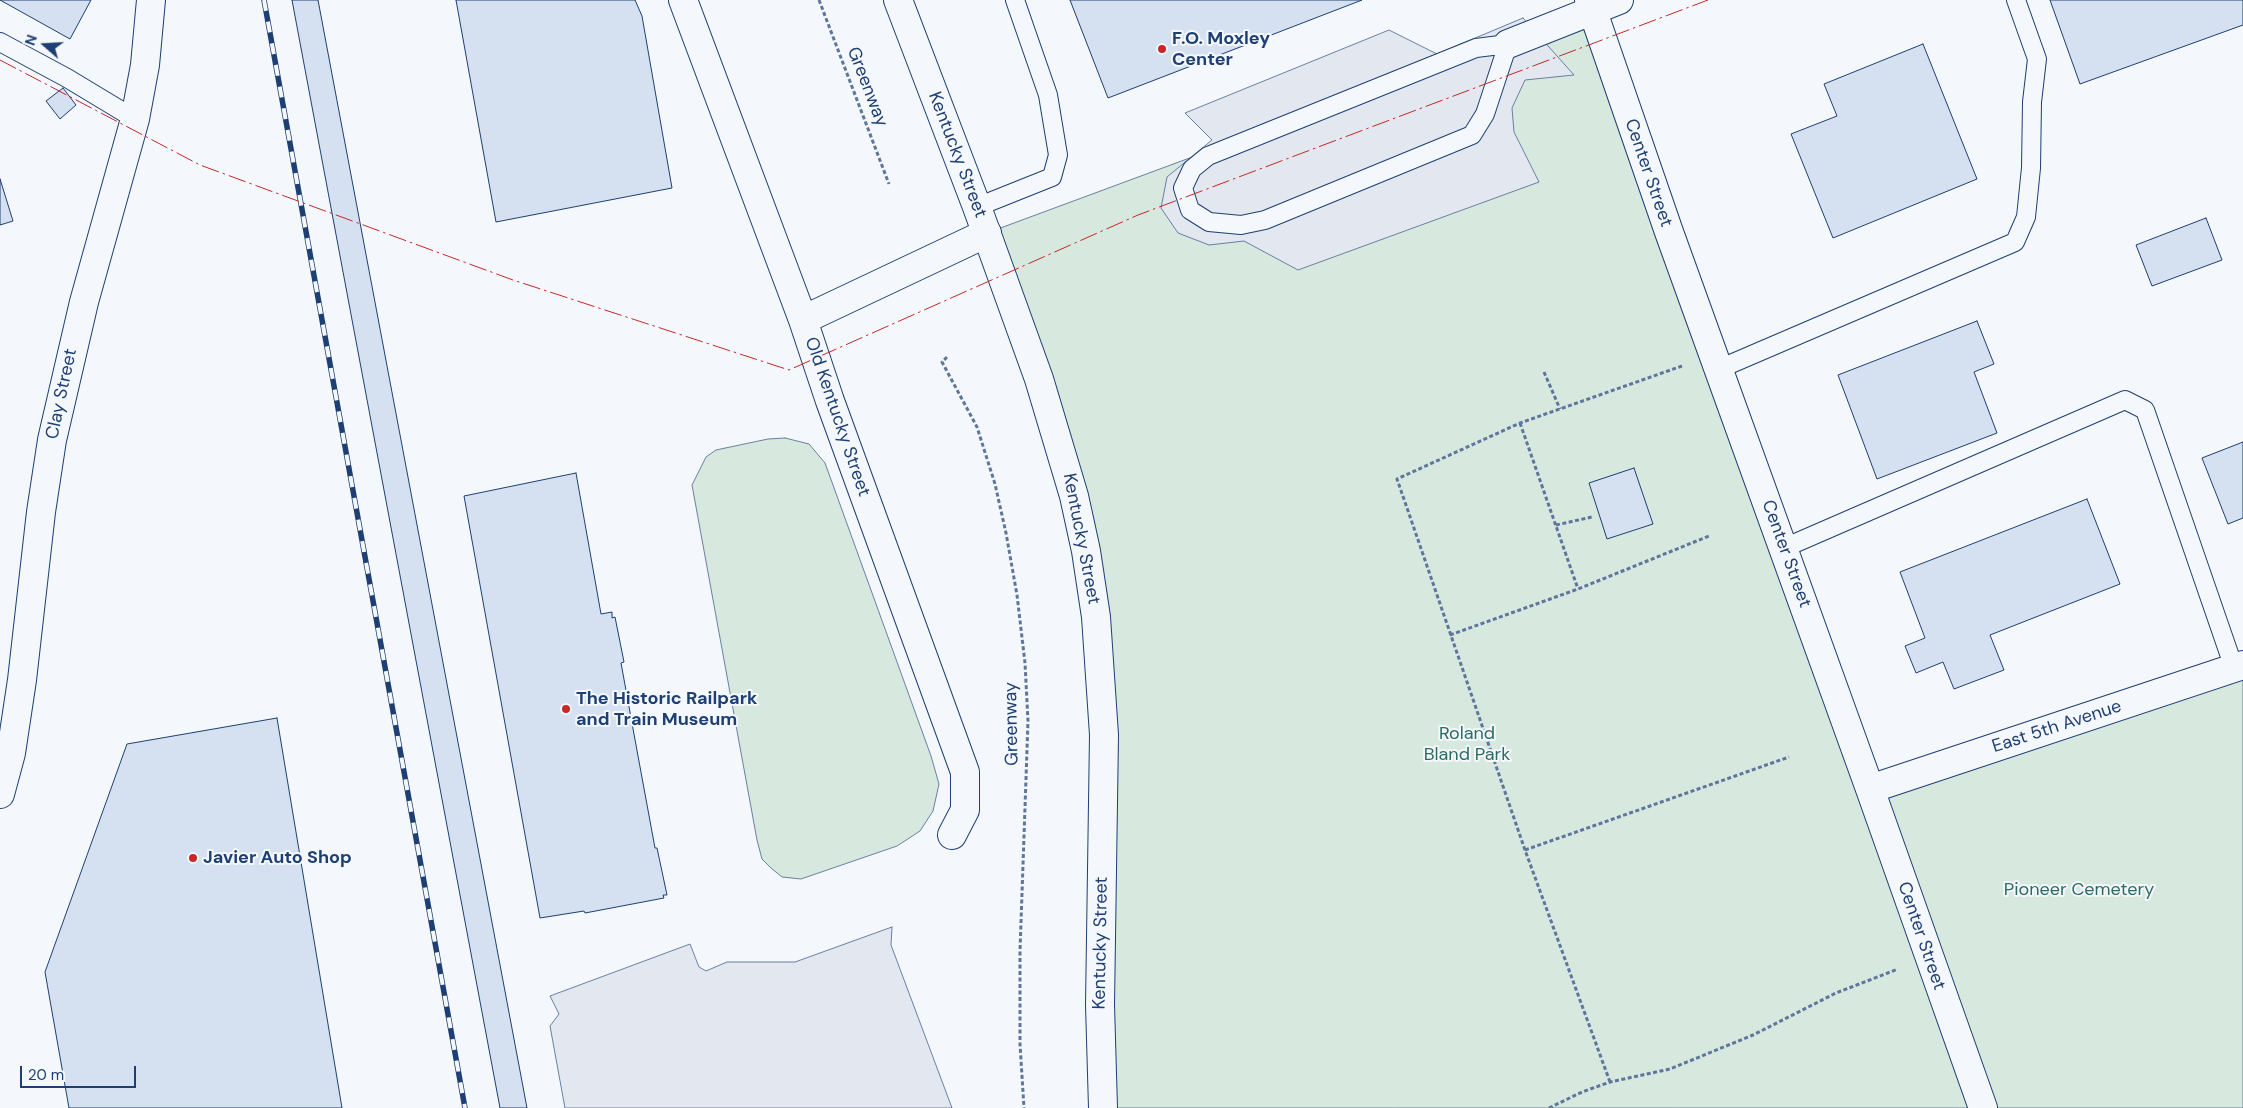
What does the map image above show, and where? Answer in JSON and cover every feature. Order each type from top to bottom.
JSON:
[{"type":"street","name":"Clay Street","points":[[0,794],[12,753],[41,512],[52,440],[84,302],[135,119],[145,65],[151,0]]},
{"type":"street","name":"Old Kentucky Street","points":[[683,0],[803,320],[830,401],[965,772],[964,810],[952,835]]},
{"type":"street","name":"Kentucky Street","points":[[898,0],[987,233],[1058,435],[1086,551],[1096,616],[1104,735],[1100,1005],[1103,1108]]},
{"type":"street","points":[[1508,44],[1591,5],[1619,0]]},
{"type":"street","name":"Center Street","points":[[1591,5],[1616,84],[1784,548],[1983,1108]]},
{"type":"street","points":[[803,320],[987,233]]},
{"type":"street","name":"East 5th Avenue","points":[[1870,789],[2238,666]]},
{"type":"lane","points":[[977,207],[1052,176],[1058,155],[1048,95],[1015,0]]},
{"type":"lane","points":[[1716,362],[2016,242],[2026,217],[2031,168],[2032,102],[2037,60],[2016,0]]},
{"type":"lane","points":[[0,42],[67,78],[135,119]]},
{"type":"lane","points":[[1508,44],[1485,114],[1472,134],[1265,220],[1241,225],[1209,222],[1190,210],[1183,188],[1192,169],[1208,156],[1476,48],[1508,44]]},
{"type":"lane","points":[[1784,548],[2125,400],[2145,410],[2238,666]]},
{"type":"path","name":"Greenway","points":[[819,0],[889,184]]},
{"type":"path","name":"Greenway","points":[[947,357],[942,362],[977,427],[994,484],[1016,586],[1024,663],[1028,721],[1020,951],[1020,1044],[1024,1108]]},
{"type":"path","points":[[1610,1082],[1525,850],[1397,479],[1520,423],[1651,378],[1716,362]]},
{"type":"path","points":[[1544,372],[1560,409]]},
{"type":"path","points":[[1520,423],[1578,589]]},
{"type":"path","points":[[1556,526],[1592,516]]},
{"type":"path","points":[[1450,634],[1578,589],[1709,536]]},
{"type":"path","points":[[1525,850],[1789,757]]},
{"type":"path","points":[[1549,1108],[1582,1092],[1610,1082],[1670,1068],[1753,1036],[1836,993],[1928,957]]},
{"type":"green space","name":"Roland Bland Park","points":[[1592,9],[1870,789],[2243,657],[2243,1108],[1110,1108],[1086,551],[987,233]]},
{"type":"green space","points":[[785,438],[809,444],[825,463],[931,756],[939,784],[933,811],[920,831],[897,846],[801,879],[782,877],[762,859],[692,485],[706,457],[716,450],[768,439]]},
{"type":"shaded area","points":[[1523,18],[1574,75],[1525,80],[1512,108],[1514,132],[1539,182],[1298,270],[1244,241],[1209,245],[1178,233],[1161,208],[1167,177],[1212,140],[1185,113],[1389,30],[1437,54]]},
{"type":"shaded area","points":[[892,927],[891,945],[952,1108],[565,1108],[550,1026],[559,1014],[550,996],[690,944],[699,967],[706,971],[727,962],[795,962]]},
{"type":"building","points":[[0,0],[91,0],[70,39]]},
{"type":"building","points":[[292,0],[318,0],[527,1108],[500,1108]]},
{"type":"building","points":[[456,0],[635,0],[642,16],[672,188],[496,222]]},
{"type":"building","name":"F.O. Moxley Center","points":[[1070,0],[1362,0],[1108,98]]},
{"type":"building","points":[[2050,0],[2243,0],[2243,25],[2080,84]]},
{"type":"building","points":[[1923,44],[1977,179],[1833,238],[1791,134],[1837,116],[1824,84]]},
{"type":"building","points":[[63,88],[76,105],[60,119],[46,101]]},
{"type":"building","points":[[0,179],[13,221],[0,225]]},
{"type":"building","points":[[2206,218],[2222,260],[2152,286],[2136,245]]},
{"type":"building","points":[[1977,321],[1994,364],[1974,372],[1997,433],[1877,479],[1838,375]]},
{"type":"building","points":[[2243,442],[2243,518],[2228,524],[2202,458]]},
{"type":"building","points":[[1634,468],[1653,524],[1607,539],[1589,483]]},
{"type":"building","name":"The Historic Railpark and Train Museum","points":[[576,473],[601,614],[612,612],[612,618],[615,617],[624,662],[621,663],[655,848],[657,848],[667,895],[663,895],[664,898],[585,913],[584,911],[540,918],[464,496]]},
{"type":"building","points":[[2087,499],[2120,584],[1990,635],[2004,670],[1954,689],[1943,662],[1916,673],[1905,646],[1925,638],[1900,572]]},
{"type":"building","name":"Javier Auto Shop","points":[[277,718],[342,1108],[69,1108],[45,972],[127,744]]},
{"type":"railway","points":[[264,0],[465,1108]]},
{"type":"power","points":[[0,60],[200,165],[513,280],[789,370],[1138,215],[1708,0]]},
{"type":"place","name":"F.O. Moxley Center","points":[[1162,49]]},
{"type":"place","name":"The Historic Railpark and Train Museum","points":[[566,709]]},
{"type":"place","name":"Javier Auto Shop","points":[[193,858]]},
{"type":"park label","name":"Pioneer Cemetery","points":[[2079,890]]}]
